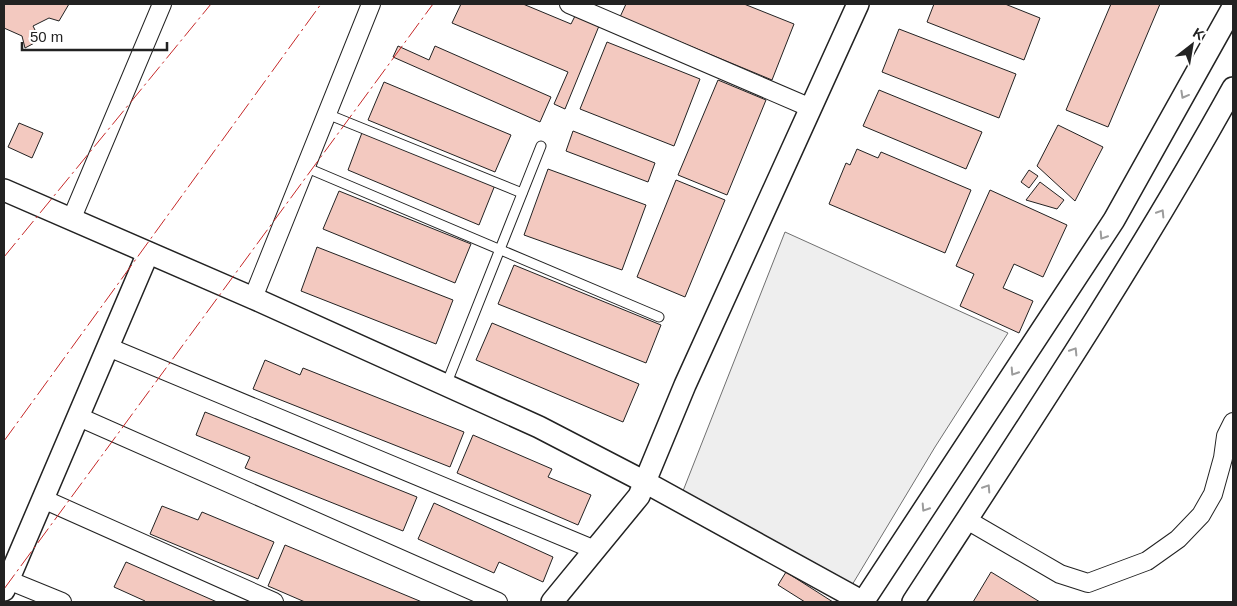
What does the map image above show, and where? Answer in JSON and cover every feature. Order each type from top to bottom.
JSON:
[{"type":"street","points":[[71,220],[162,4]]},
{"type":"street","points":[[252,298],[371,4]]},
{"type":"street","points":[[569,4],[811,108]]},
{"type":"street","points":[[552,602],[639,496],[686,386],[858,4]]},
{"type":"street","points":[[4,190],[252,298],[539,427],[646,482],[863,602],[1114,220],[1233,7]]},
{"type":"street","points":[[913,602],[1031,420],[1188,169],[1233,88]]},
{"type":"street","points":[[62,602],[6,585],[148,254]]},
{"type":"street","points":[[108,347],[596,550]]},
{"type":"street","points":[[78,417],[498,602]]},
{"type":"street","points":[[967,520],[1060,574],[1088,583],[1147,561],[1178,539],[1201,515],[1213,494],[1223,458],[1226,436],[1233,422]]},
{"type":"street","points":[[43,499],[274,602]]},
{"type":"lane","points":[[327,114],[522,193]]},
{"type":"lane","points":[[446,385],[541,146]]},
{"type":"lane","points":[[306,166],[659,317]]},
{"type":"shaded area","points":[[785,232],[1008,333],[935,447],[852,585],[681,496]]},
{"type":"building","points":[[4,4],[69,4],[59,21],[49,18],[33,26],[40,40],[25,48],[22,36],[4,28]]},
{"type":"building","points":[[461,4],[523,4],[571,24],[575,16],[599,26],[565,109],[554,104],[568,72],[452,23]]},
{"type":"building","points":[[626,4],[744,4],[794,24],[772,80],[620,17]]},
{"type":"building","points":[[934,4],[1005,4],[1040,18],[1024,60],[927,22]]},
{"type":"building","points":[[1111,4],[1160,4],[1108,127],[1066,110]]},
{"type":"building","points":[[899,29],[1016,74],[999,118],[882,72]]},
{"type":"building","points":[[607,42],[700,79],[674,146],[580,109]]},
{"type":"building","points":[[398,46],[429,60],[435,46],[551,97],[540,122],[393,57]]},
{"type":"building","points":[[718,80],[766,100],[727,195],[678,175]]},
{"type":"building","points":[[384,82],[511,135],[495,172],[368,120]]},
{"type":"building","points":[[879,90],[982,132],[966,169],[863,126]]},
{"type":"building","points":[[19,123],[43,133],[32,158],[8,147]]},
{"type":"building","points":[[1058,125],[1103,147],[1075,201],[1037,166]]},
{"type":"building","points":[[363,130],[495,185],[479,225],[348,170]]},
{"type":"building","points":[[573,131],[655,163],[648,182],[566,151]]},
{"type":"building","points":[[857,149],[878,158],[881,152],[971,190],[945,253],[829,204],[846,163],[850,165]]},
{"type":"building","points":[[548,169],[646,205],[622,270],[524,235]]},
{"type":"building","points":[[1029,170],[1038,176],[1029,188],[1021,182]]},
{"type":"building","points":[[676,180],[725,200],[685,297],[637,277]]},
{"type":"building","points":[[1040,182],[1064,200],[1057,209],[1026,200]]},
{"type":"building","points":[[990,190],[1067,225],[1043,277],[1014,264],[1003,288],[1033,301],[1019,333],[960,306],[974,274],[956,266]]},
{"type":"building","points":[[339,191],[471,244],[455,283],[323,229]]},
{"type":"building","points":[[317,247],[453,300],[436,344],[301,291]]},
{"type":"building","points":[[514,265],[661,325],[646,363],[498,304]]},
{"type":"building","points":[[492,323],[639,384],[623,422],[476,360]]},
{"type":"building","points":[[265,360],[300,375],[303,368],[464,432],[450,467],[253,389]]},
{"type":"building","points":[[205,412],[417,497],[403,531],[245,468],[250,457],[196,435]]},
{"type":"building","points":[[473,435],[552,469],[548,477],[591,495],[578,525],[457,473]]},
{"type":"building","points":[[434,503],[553,557],[543,582],[499,562],[494,573],[418,539]]},
{"type":"building","points":[[162,506],[198,520],[202,512],[274,542],[258,579],[150,534]]},
{"type":"building","points":[[285,545],[422,602],[305,602],[268,586]]},
{"type":"building","points":[[126,562],[217,602],[144,602],[114,587]]},
{"type":"building","points":[[786,572],[833,602],[805,602],[778,585]]},
{"type":"building","points":[[991,572],[1040,602],[973,602]]},
{"type":"power","points":[[4,257],[211,4]]},
{"type":"power","points":[[4,441],[321,4]]},
{"type":"power","points":[[4,589],[433,4]]}]
